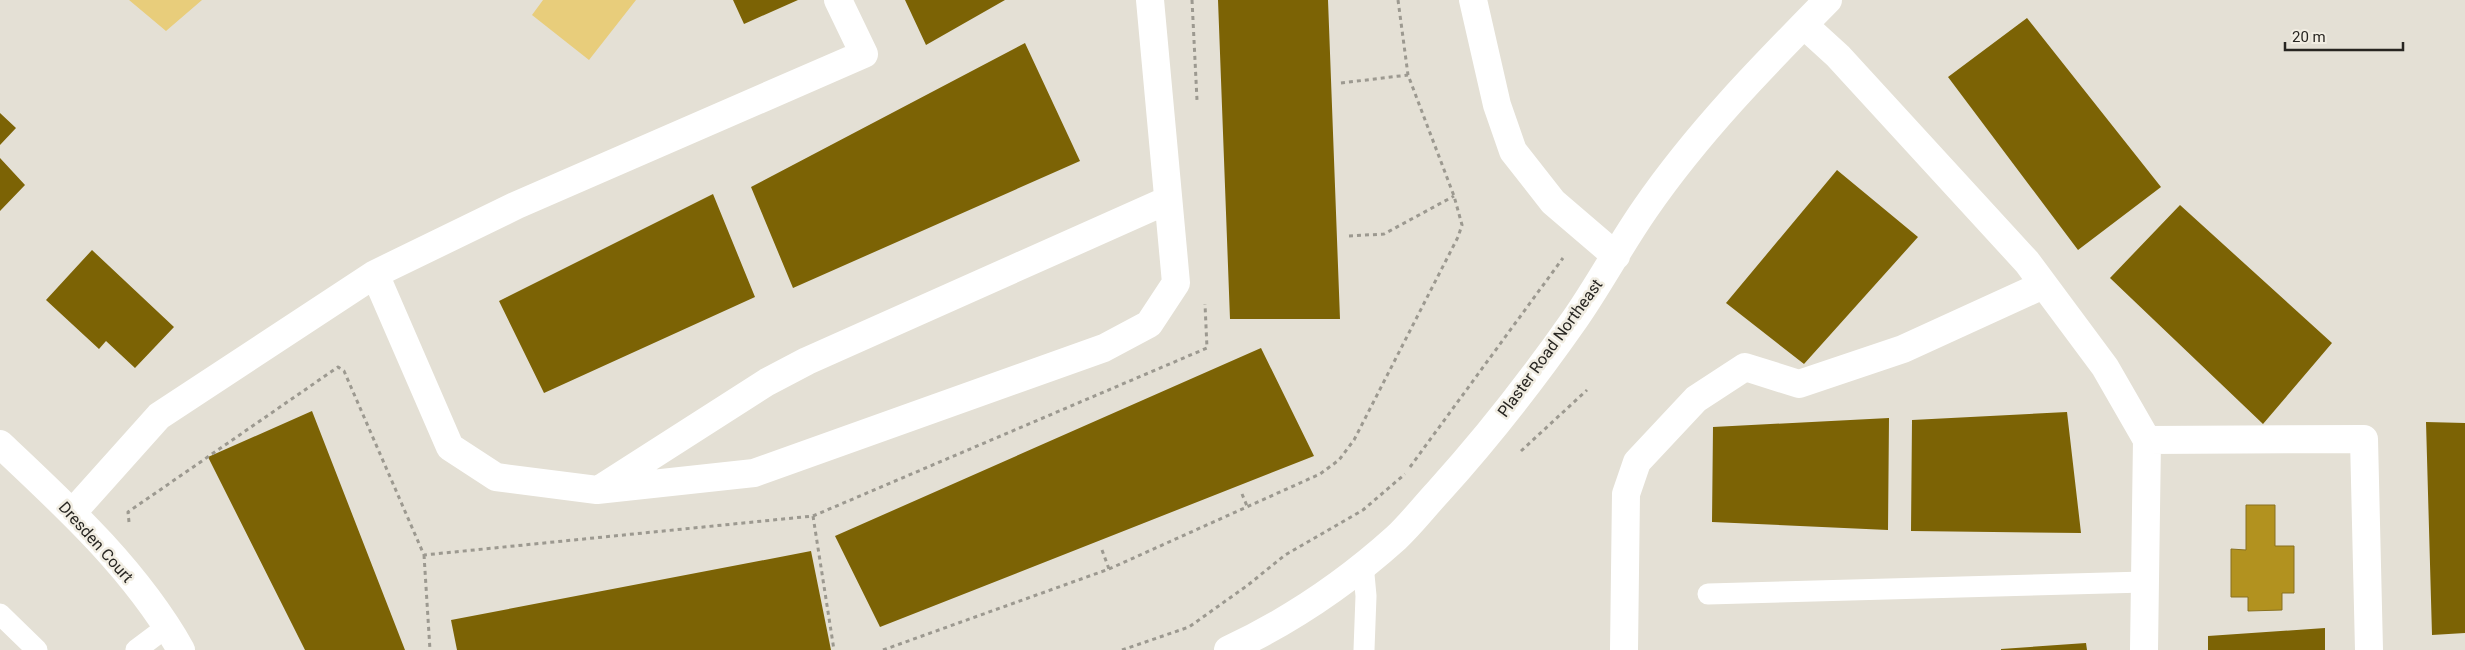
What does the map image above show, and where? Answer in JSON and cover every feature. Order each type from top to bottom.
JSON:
[{"type":"street","points":[[72,512],[159,416],[374,274],[517,205],[864,54],[838,0]]},
{"type":"street","points":[[374,274],[450,447],[496,477],[597,490],[754,473],[1104,348],[1149,324],[1176,283],[1150,0]]},
{"type":"street","points":[[1472,0],[1497,105],[1513,151],[1553,202],[1616,256]]},
{"type":"street","name":"Plaster Road Northeast","points":[[1230,650],[1272,629],[1324,596],[1397,537],[1456,472],[1512,404],[1575,318],[1644,210],[1692,144],[1828,0]]},
{"type":"street","points":[[1804,24],[1838,56],[2020,254],[2105,367],[2147,440],[2144,650]]},
{"type":"street","points":[[597,490],[767,382],[807,361],[1168,200]]},
{"type":"street","points":[[1624,650],[1626,494],[1637,462],[1696,399],[1746,367],[1799,384],[1903,349],[2044,285]]},
{"type":"street","points":[[2147,440],[2364,439],[2369,650]]},
{"type":"street","name":"Dresden Court","points":[[0,444],[72,512],[105,548],[168,626],[181,650]]},
{"type":"lane","points":[[1363,564],[1366,596],[1364,650]]},
{"type":"lane","points":[[1708,594],[2145,582]]},
{"type":"lane","points":[[0,614],[37,650]]},
{"type":"lane","points":[[136,650],[168,626]]},
{"type":"path","points":[[884,650],[1110,569],[1320,474],[1339,460],[1354,440],[1458,237],[1462,225],[1454,196],[1408,75],[1398,0]]},
{"type":"path","points":[[1341,83],[1408,75]]},
{"type":"path","points":[[1349,236],[1384,234],[1454,196]]},
{"type":"path","points":[[1122,650],[1189,627],[1248,585],[1285,555],[1362,510],[1407,472],[1564,258]]},
{"type":"path","points":[[1242,494],[1247,506]]},
{"type":"path","points":[[813,516],[834,650]]},
{"type":"path","points":[[1102,550],[1110,569]]},
{"type":"path","points":[[424,555],[430,650]]},
{"type":"shaded area","points":[[129,0],[202,0],[166,31]]},
{"type":"shaded area","points":[[543,0],[636,0],[589,60],[532,15]]},
{"type":"shaded area","points":[[2246,505],[2275,505],[2275,546],[2294,546],[2294,593],[2282,593],[2282,610],[2248,611],[2248,597],[2231,597],[2231,549],[2246,550]]},
{"type":"building","points":[[733,0],[798,0],[744,24]]},
{"type":"building","points":[[905,0],[1005,0],[926,45]]},
{"type":"building","points":[[1218,0],[1328,0],[1340,319],[1230,319]]},
{"type":"building","points":[[2027,18],[2161,187],[2078,250],[1948,77]]},
{"type":"building","points":[[1025,43],[1080,161],[793,288],[751,187]]},
{"type":"building","points":[[0,113],[16,128],[0,145]]},
{"type":"building","points":[[0,158],[25,185],[0,211]]},
{"type":"building","points":[[1837,170],[1918,237],[1804,364],[1726,303]]},
{"type":"building","points":[[713,194],[755,297],[544,393],[499,301]]},
{"type":"building","points":[[2180,205],[2332,343],[2263,424],[2110,278]]},
{"type":"building","points":[[92,250],[174,327],[135,368],[106,341],[99,349],[46,300]]},
{"type":"building","points":[[1261,348],[1314,456],[880,627],[835,536]]},
{"type":"building","points":[[312,411],[405,650],[305,650],[208,457]]},
{"type":"building","points":[[2067,412],[2081,533],[1911,531],[1912,420]]},
{"type":"building","points":[[1889,418],[1888,530],[1712,522],[1713,427]]},
{"type":"building","points":[[2426,422],[2465,423],[2465,633],[2432,635]]},
{"type":"building","points":[[811,551],[831,650],[457,650],[451,620]]},
{"type":"building","points":[[2325,628],[2325,650],[2208,650],[2208,636]]},
{"type":"building","points":[[2086,643],[2087,650],[2001,650],[2001,649]]}]
